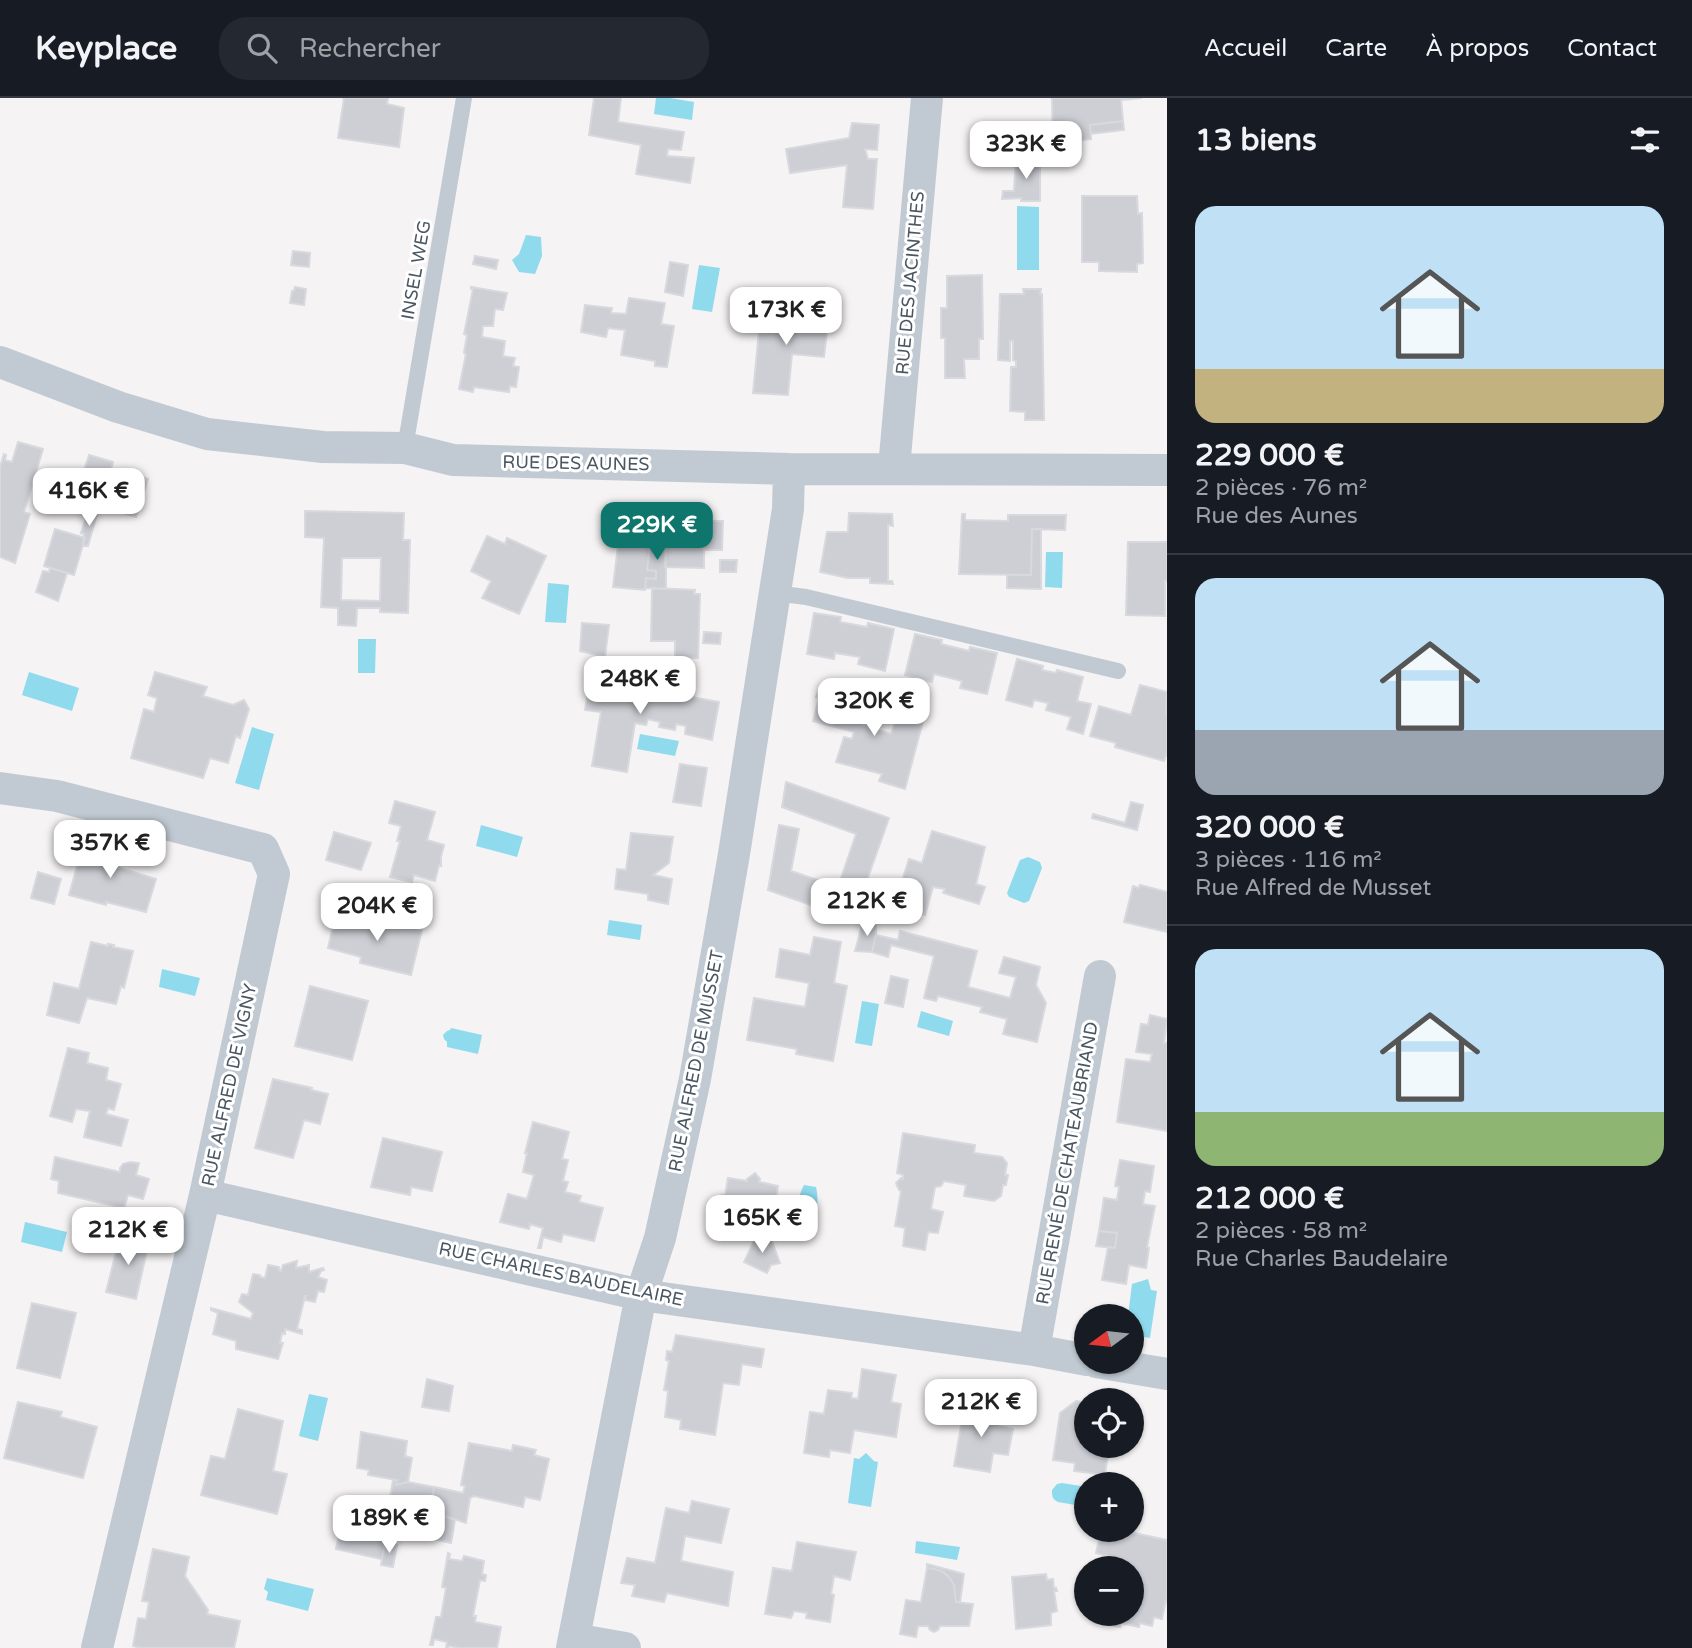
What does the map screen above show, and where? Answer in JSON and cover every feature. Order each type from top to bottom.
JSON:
[{"type":"street","name":"RUE DES JACINTHES","points":[[894,468],[927,98]]},
{"type":"street","name":"RUE DES AUNES","points":[[0,362],[118,407],[207,434],[323,447],[405,448],[453,460],[789,469],[1167,470]]},
{"type":"street","name":"RUE ALFRED DE MUSSET","points":[[573,1643],[641,1295],[660,1238],[695,1079],[734,854],[788,509],[789,469]]},
{"type":"street","name":"RUE ALFRED DE VIGNY","points":[[0,788],[57,796],[263,849],[274,874],[205,1195],[97,1648]]},
{"type":"street","name":"RUE RENÉ DE CHATEAUBRIAND","points":[[1034,1350],[1100,976]]},
{"type":"street","name":"RUE CHARLES BAUDELAIRE","points":[[205,1195],[641,1295],[1074,1358]]},
{"type":"street","points":[[1144,1370],[1167,1374]]},
{"type":"street","points":[[573,1643],[625,1648]]},
{"type":"lane","name":"INSEL WEG","points":[[405,448],[464,98]]},
{"type":"lane","points":[[775,593],[806,597],[1118,671]]},
{"type":"water","points":[[656,98],[694,102],[692,120],[654,114]]},
{"type":"water","points":[[1017,206],[1039,207],[1039,270],[1017,270]]},
{"type":"water","points":[[526,235],[541,237],[542,256],[535,274],[519,272],[512,260],[519,254]]},
{"type":"water","points":[[699,265],[720,268],[712,312],[692,309]]},
{"type":"water","points":[[1046,552],[1063,552],[1062,588],[1045,587]]},
{"type":"water","points":[[548,583],[569,585],[566,623],[545,622]]},
{"type":"water","points":[[358,639],[376,639],[375,673],[358,673]]},
{"type":"water","points":[[29,672],[79,688],[72,711],[22,695]]},
{"type":"water","points":[[252,727],[274,734],[259,790],[235,783]]},
{"type":"water","points":[[640,734],[679,741],[675,756],[637,749]]},
{"type":"water","points":[[481,825],[523,837],[517,857],[476,846]]},
{"type":"water","points":[[1028,857],[1040,862],[1042,868],[1029,901],[1024,903],[1009,897],[1007,893],[1020,860]]},
{"type":"water","points":[[609,920],[642,925],[640,940],[607,935]]},
{"type":"water","points":[[162,969],[200,978],[195,996],[159,987]]},
{"type":"water","points":[[862,1001],[879,1004],[872,1046],[855,1043]]},
{"type":"water","points":[[921,1011],[953,1021],[949,1036],[917,1027]]},
{"type":"water","points":[[451,1028],[482,1035],[478,1054],[447,1047],[443,1035]]},
{"type":"water","points":[[804,1185],[816,1187],[817,1202],[814,1216],[803,1226],[799,1224],[796,1214]]},
{"type":"water","points":[[25,1222],[67,1232],[62,1252],[21,1242]]},
{"type":"water","points":[[1148,1279],[1151,1290],[1157,1291],[1150,1338],[1144,1337],[1144,1304],[1130,1304],[1132,1284]]},
{"type":"water","points":[[309,1394],[328,1398],[318,1441],[299,1436]]},
{"type":"water","points":[[866,1453],[878,1462],[871,1507],[848,1503],[854,1458],[859,1459]]},
{"type":"water","points":[[1057,1484],[1074,1485],[1074,1505],[1055,1500],[1052,1490]]},
{"type":"water","points":[[916,1541],[960,1547],[957,1560],[915,1553]]},
{"type":"water","points":[[267,1578],[314,1589],[308,1611],[266,1600],[268,1592],[264,1589]]},
{"type":"building","points":[[344,98],[388,98],[387,104],[404,108],[399,147],[338,138]]},
{"type":"building","points":[[594,98],[621,98],[618,122],[684,132],[681,150],[668,149],[667,156],[694,158],[690,183],[636,174],[641,145],[589,135]]},
{"type":"building","points":[[1052,98],[1142,98],[1121,100],[1123,121],[1090,125],[1091,139],[1053,143]]},
{"type":"building","points":[[1123,121],[1124,130],[1091,134],[1090,125]]},
{"type":"building","points":[[852,123],[879,125],[877,150],[865,149],[868,159],[877,159],[873,209],[843,207],[847,165],[790,173],[786,149],[849,138]]},
{"type":"building","points":[[1040,159],[1040,201],[1002,199],[1003,191],[1014,191],[1016,160]]},
{"type":"building","points":[[1082,196],[1137,196],[1138,214],[1142,213],[1143,263],[1137,264],[1137,272],[1099,271],[1099,262],[1082,262]]},
{"type":"building","points":[[293,251],[310,253],[309,267],[291,265]]},
{"type":"building","points":[[475,256],[498,260],[496,269],[473,264]]},
{"type":"building","points":[[670,262],[688,265],[683,296],[665,292]]},
{"type":"building","points":[[982,275],[983,339],[979,339],[979,359],[964,359],[965,378],[945,378],[945,338],[941,338],[941,308],[947,308],[947,276]]},
{"type":"building","points":[[295,287],[306,289],[304,305],[290,303]]},
{"type":"building","points":[[471,287],[507,293],[503,310],[495,309],[493,326],[483,326],[482,337],[505,341],[503,356],[515,358],[513,366],[519,367],[516,387],[510,386],[509,392],[474,387],[473,392],[459,389],[466,354],[467,335],[464,334],[473,289]]},
{"type":"building","points":[[1023,289],[1041,289],[1042,294],[1044,420],[1025,420],[1025,412],[1010,411],[1011,367],[1016,367],[1016,361],[1013,360],[1013,341],[1010,341],[1010,361],[998,360],[1000,294],[1024,294]]},
{"type":"building","points":[[629,298],[665,303],[661,324],[674,326],[667,367],[655,366],[655,361],[621,355],[625,330],[608,328],[606,337],[581,332],[585,305],[612,308],[611,313],[626,314]]},
{"type":"building","points":[[761,311],[829,314],[824,357],[792,354],[788,395],[753,393]]},
{"type":"building","points":[[18,442],[43,449],[24,512],[30,514],[15,563],[0,557],[0,467],[4,454],[5,460],[12,462]]},
{"type":"building","points":[[89,455],[113,462],[110,474],[122,479],[125,471],[148,479],[136,517],[100,506],[97,514],[80,510],[91,474],[84,471]]},
{"type":"building","points":[[305,511],[404,513],[403,540],[410,540],[408,613],[380,612],[380,608],[357,608],[356,626],[338,625],[338,608],[321,607],[324,538],[305,537]],"holes":[[[342,558],[381,558],[380,601],[341,600]]]},
{"type":"building","points":[[617,511],[654,512],[647,570],[656,571],[656,579],[646,578],[645,590],[613,587],[622,512]]},
{"type":"building","points":[[90,513],[97,514],[88,546],[83,545],[84,534],[81,533]]},
{"type":"building","points":[[849,513],[892,514],[893,526],[888,525],[888,581],[893,584],[870,583],[870,578],[848,578],[820,572],[827,532],[848,532]]},
{"type":"building","points":[[962,514],[965,514],[965,520],[1008,521],[1008,515],[1066,515],[1065,530],[1032,529],[1031,575],[959,574]]},
{"type":"building","points":[[666,516],[705,517],[705,521],[723,521],[722,550],[704,550],[704,568],[665,567]]},
{"type":"building","points":[[55,529],[85,538],[74,575],[44,566]]},
{"type":"building","points":[[1032,529],[1041,529],[1041,589],[1007,588],[1007,575],[1031,575]]},
{"type":"building","points":[[651,535],[666,535],[666,589],[645,588],[646,578],[656,579],[656,571],[647,570]]},
{"type":"building","points":[[487,536],[505,544],[507,538],[546,556],[519,614],[482,598],[491,581],[471,571]]},
{"type":"building","points":[[1128,542],[1167,542],[1165,616],[1126,615]]},
{"type":"building","points":[[720,560],[737,560],[736,572],[720,572]]},
{"type":"building","points":[[50,568],[67,573],[58,601],[36,592],[43,571],[49,572]]},
{"type":"building","points":[[652,588],[695,590],[694,594],[700,594],[698,658],[675,658],[675,641],[651,641]]},
{"type":"building","points":[[814,613],[841,617],[840,622],[867,627],[868,623],[894,629],[885,671],[858,664],[860,657],[835,653],[834,659],[807,654]]},
{"type":"building","points":[[582,623],[609,625],[605,657],[580,651]]},
{"type":"building","points":[[704,632],[721,633],[720,644],[703,643]]},
{"type":"building","points":[[915,634],[942,640],[941,644],[969,651],[970,647],[997,653],[987,694],[960,688],[962,681],[934,674],[932,682],[905,675]]},
{"type":"building","points":[[1017,659],[1043,666],[1042,670],[1056,673],[1057,670],[1083,677],[1077,701],[1091,704],[1083,734],[1067,729],[1071,717],[1046,710],[1048,703],[1034,700],[1032,707],[1006,700]]},
{"type":"building","points":[[592,669],[614,673],[612,685],[623,687],[625,677],[639,680],[638,689],[679,697],[680,691],[693,694],[692,697],[719,702],[712,740],[685,734],[686,726],[676,724],[675,730],[659,727],[660,722],[648,719],[646,725],[635,723],[627,772],[592,766],[601,712],[585,710]]},
{"type":"building","points":[[155,672],[207,687],[203,696],[233,705],[244,700],[249,709],[240,738],[236,736],[228,763],[210,758],[203,778],[131,758],[144,709],[154,712],[157,698],[148,695]]},
{"type":"building","points":[[1140,685],[1167,692],[1167,752],[1164,761],[1115,747],[1116,743],[1090,736],[1099,706],[1131,715]]},
{"type":"building","points":[[818,692],[868,706],[862,725],[891,734],[902,703],[926,710],[905,789],[879,781],[882,774],[836,762],[844,737],[852,739],[854,732],[813,721]]},
{"type":"building","points":[[680,764],[707,768],[701,806],[673,802]]},
{"type":"building","points":[[786,782],[889,818],[853,920],[768,890],[779,825],[799,829],[791,871],[838,887],[856,834],[782,807]]},
{"type":"building","points":[[395,801],[435,812],[427,840],[444,845],[441,866],[439,865],[435,881],[414,875],[412,882],[390,877],[400,841],[397,841],[401,826],[389,823]]},
{"type":"building","points":[[1131,802],[1143,805],[1137,830],[1092,818],[1093,814],[1125,823]]},
{"type":"building","points":[[932,831],[985,847],[976,884],[985,887],[979,904],[943,893],[945,889],[933,887],[925,915],[894,906],[909,859],[922,863]]},
{"type":"building","points":[[334,832],[371,843],[361,870],[326,860]]},
{"type":"building","points":[[631,833],[673,837],[669,863],[653,875],[672,879],[668,904],[648,900],[648,894],[615,889],[617,869],[626,870]]},
{"type":"building","points":[[84,841],[120,851],[116,867],[156,879],[146,912],[69,895]]},
{"type":"building","points":[[38,872],[61,879],[54,904],[31,898]]},
{"type":"building","points":[[1140,885],[1167,892],[1167,932],[1124,922],[1133,886],[1139,888]]},
{"type":"building","points":[[336,913],[382,927],[384,920],[422,930],[411,975],[360,963],[361,957],[328,948]]},
{"type":"building","points":[[863,922],[876,926],[872,952],[855,951]]},
{"type":"building","points":[[900,931],[977,951],[968,987],[1010,998],[1016,977],[999,973],[1004,957],[1040,967],[1036,985],[1046,1003],[1037,1042],[1003,1034],[1007,1019],[980,1012],[982,1007],[938,996],[936,1001],[924,998],[934,956],[891,945],[888,957],[872,952],[876,935],[898,940]]},
{"type":"building","points":[[814,937],[841,942],[834,983],[847,986],[833,1061],[796,1054],[797,1049],[747,1040],[754,998],[805,1007],[809,983],[776,977],[780,949],[810,955]]},
{"type":"building","points":[[91,942],[133,951],[124,988],[121,986],[116,1004],[87,998],[79,1023],[47,1015],[54,983],[79,989]]},
{"type":"building","points":[[891,976],[908,980],[903,1007],[885,1003]]},
{"type":"building","points":[[310,986],[368,1001],[352,1060],[295,1046]]},
{"type":"building","points":[[1150,1015],[1167,1019],[1164,1043],[1167,1043],[1167,1131],[1117,1122],[1126,1059],[1150,1062],[1152,1054],[1136,1052],[1141,1024],[1148,1025]]},
{"type":"building","points":[[68,1048],[89,1053],[87,1063],[108,1068],[106,1080],[121,1084],[114,1110],[108,1108],[106,1114],[128,1120],[121,1146],[84,1137],[90,1111],[76,1109],[72,1122],[50,1116]]},
{"type":"building","points":[[273,1079],[328,1094],[320,1124],[304,1120],[293,1158],[255,1148]]},
{"type":"building","points":[[533,1122],[569,1132],[562,1159],[568,1160],[563,1181],[568,1182],[565,1192],[581,1196],[579,1202],[603,1208],[594,1241],[563,1234],[561,1242],[543,1237],[541,1248],[538,1248],[543,1228],[530,1224],[529,1229],[500,1222],[508,1194],[527,1199],[534,1175],[523,1172]]},
{"type":"building","points":[[903,1133],[975,1145],[974,1153],[1002,1157],[1007,1163],[1006,1185],[1003,1185],[1001,1196],[994,1201],[964,1196],[966,1185],[944,1181],[941,1186],[935,1187],[931,1209],[943,1212],[938,1233],[928,1232],[925,1250],[903,1246],[905,1228],[895,1226],[901,1191],[896,1183],[903,1179],[903,1175],[897,1173]]},
{"type":"building","points":[[383,1138],[442,1152],[432,1191],[411,1187],[410,1195],[371,1187]]},
{"type":"building","points":[[55,1157],[120,1172],[123,1164],[139,1163],[136,1175],[149,1179],[143,1199],[128,1195],[124,1208],[58,1193],[59,1181],[51,1179]]},
{"type":"building","points":[[1120,1160],[1154,1166],[1150,1192],[1145,1191],[1143,1204],[1155,1206],[1146,1268],[1129,1265],[1126,1284],[1102,1280],[1108,1247],[1115,1248],[1117,1233],[1099,1231],[1104,1198],[1117,1200],[1119,1187],[1115,1186]]},
{"type":"building","points":[[755,1173],[760,1179],[759,1182],[778,1186],[774,1209],[757,1208],[754,1203],[743,1211],[747,1215],[744,1229],[720,1225],[723,1207],[717,1200],[722,1195],[725,1196],[728,1178],[747,1181]]},
{"type":"building","points":[[1099,1231],[1117,1233],[1115,1248],[1096,1246]]},
{"type":"building","points":[[120,1236],[149,1242],[136,1299],[106,1292]]},
{"type":"building","points":[[755,1239],[762,1242],[771,1239],[780,1263],[771,1265],[767,1273],[744,1262]]},
{"type":"building","points":[[297,1261],[296,1268],[309,1265],[309,1272],[323,1268],[318,1277],[327,1280],[324,1292],[318,1291],[315,1302],[305,1300],[305,1296],[297,1329],[302,1330],[302,1334],[285,1329],[285,1334],[282,1333],[280,1343],[283,1343],[278,1359],[236,1349],[236,1341],[213,1334],[218,1313],[211,1308],[251,1319],[253,1313],[239,1302],[242,1294],[248,1295],[253,1274],[265,1278],[268,1265],[279,1267],[281,1271],[283,1265]]},
{"type":"building","points":[[32,1303],[76,1313],[60,1378],[17,1368]]},
{"type":"building","points":[[676,1335],[764,1349],[761,1367],[742,1364],[739,1385],[723,1383],[715,1435],[680,1429],[681,1420],[665,1417],[668,1391],[664,1390],[669,1361],[666,1360],[667,1351],[672,1352]]},
{"type":"building","points":[[862,1369],[896,1375],[891,1402],[901,1404],[896,1437],[854,1430],[850,1453],[830,1450],[829,1457],[804,1453],[810,1412],[824,1414],[828,1390],[852,1393],[851,1398],[858,1399]]},
{"type":"building","points":[[427,1379],[453,1386],[449,1411],[422,1407]]},
{"type":"building","points":[[18,1402],[62,1412],[60,1417],[97,1427],[83,1478],[4,1458]]},
{"type":"building","points":[[1074,1402],[1074,1458],[1107,1458],[1105,1472],[1074,1471],[1075,1463],[1053,1460],[1060,1413]]},
{"type":"building","points":[[965,1403],[989,1407],[988,1416],[1000,1418],[999,1426],[1013,1429],[1008,1455],[993,1453],[990,1472],[954,1466]]},
{"type":"building","points":[[238,1409],[283,1421],[273,1471],[287,1474],[277,1514],[201,1495],[211,1456],[225,1459]]},
{"type":"building","points":[[361,1432],[407,1441],[405,1456],[412,1458],[408,1482],[396,1485],[397,1480],[368,1475],[369,1470],[357,1468]]},
{"type":"building","points":[[469,1443],[512,1451],[513,1445],[536,1450],[534,1455],[549,1459],[540,1500],[525,1497],[523,1507],[474,1496],[470,1498],[466,1523],[430,1511],[434,1487],[463,1493],[465,1486],[461,1485]]},
{"type":"building","points":[[393,1480],[397,1480],[396,1485],[408,1482],[434,1487],[428,1524],[387,1518]]},
{"type":"building","points":[[692,1501],[729,1509],[721,1543],[685,1536],[681,1561],[733,1572],[728,1606],[667,1593],[664,1602],[632,1596],[635,1585],[621,1583],[627,1558],[655,1563],[666,1508],[689,1513]]},
{"type":"building","points":[[430,1511],[455,1520],[451,1543],[425,1537]]},
{"type":"building","points":[[358,1513],[397,1519],[392,1544],[385,1543],[382,1559],[336,1549],[343,1516],[356,1518]]},
{"type":"building","points":[[1144,1535],[1167,1540],[1167,1601],[1162,1619],[1154,1617],[1152,1626],[1144,1624],[1144,1556],[1108,1556],[1096,1553],[1098,1542],[1144,1542]]},
{"type":"building","points":[[797,1542],[856,1552],[850,1580],[834,1576],[830,1622],[806,1618],[807,1613],[794,1611],[791,1618],[765,1614],[773,1568],[792,1571]]},
{"type":"building","points":[[385,1543],[397,1545],[393,1567],[381,1565]]},
{"type":"building","points":[[153,1549],[189,1557],[185,1576],[208,1610],[207,1614],[240,1621],[234,1648],[133,1646],[138,1618],[146,1619],[149,1602],[142,1601]]},
{"type":"building","points":[[448,1553],[449,1559],[462,1561],[464,1556],[484,1561],[482,1574],[486,1575],[485,1581],[480,1580],[473,1616],[476,1616],[475,1622],[501,1627],[497,1648],[446,1648],[447,1642],[434,1639],[433,1645],[430,1645],[436,1617],[441,1617],[446,1588],[442,1587]]},
{"type":"building","points":[[927,1564],[964,1574],[960,1602],[956,1602],[954,1585],[949,1577],[943,1572],[927,1568]]},
{"type":"building","points":[[927,1568],[943,1572],[949,1577],[954,1585],[956,1602],[973,1604],[969,1626],[940,1626],[934,1632],[928,1626],[918,1626],[916,1637],[900,1634],[906,1600],[921,1602]]},
{"type":"building","points":[[1046,1574],[1047,1580],[1053,1579],[1057,1591],[1054,1591],[1057,1611],[1051,1613],[1051,1625],[1016,1629],[1012,1577]]}]
